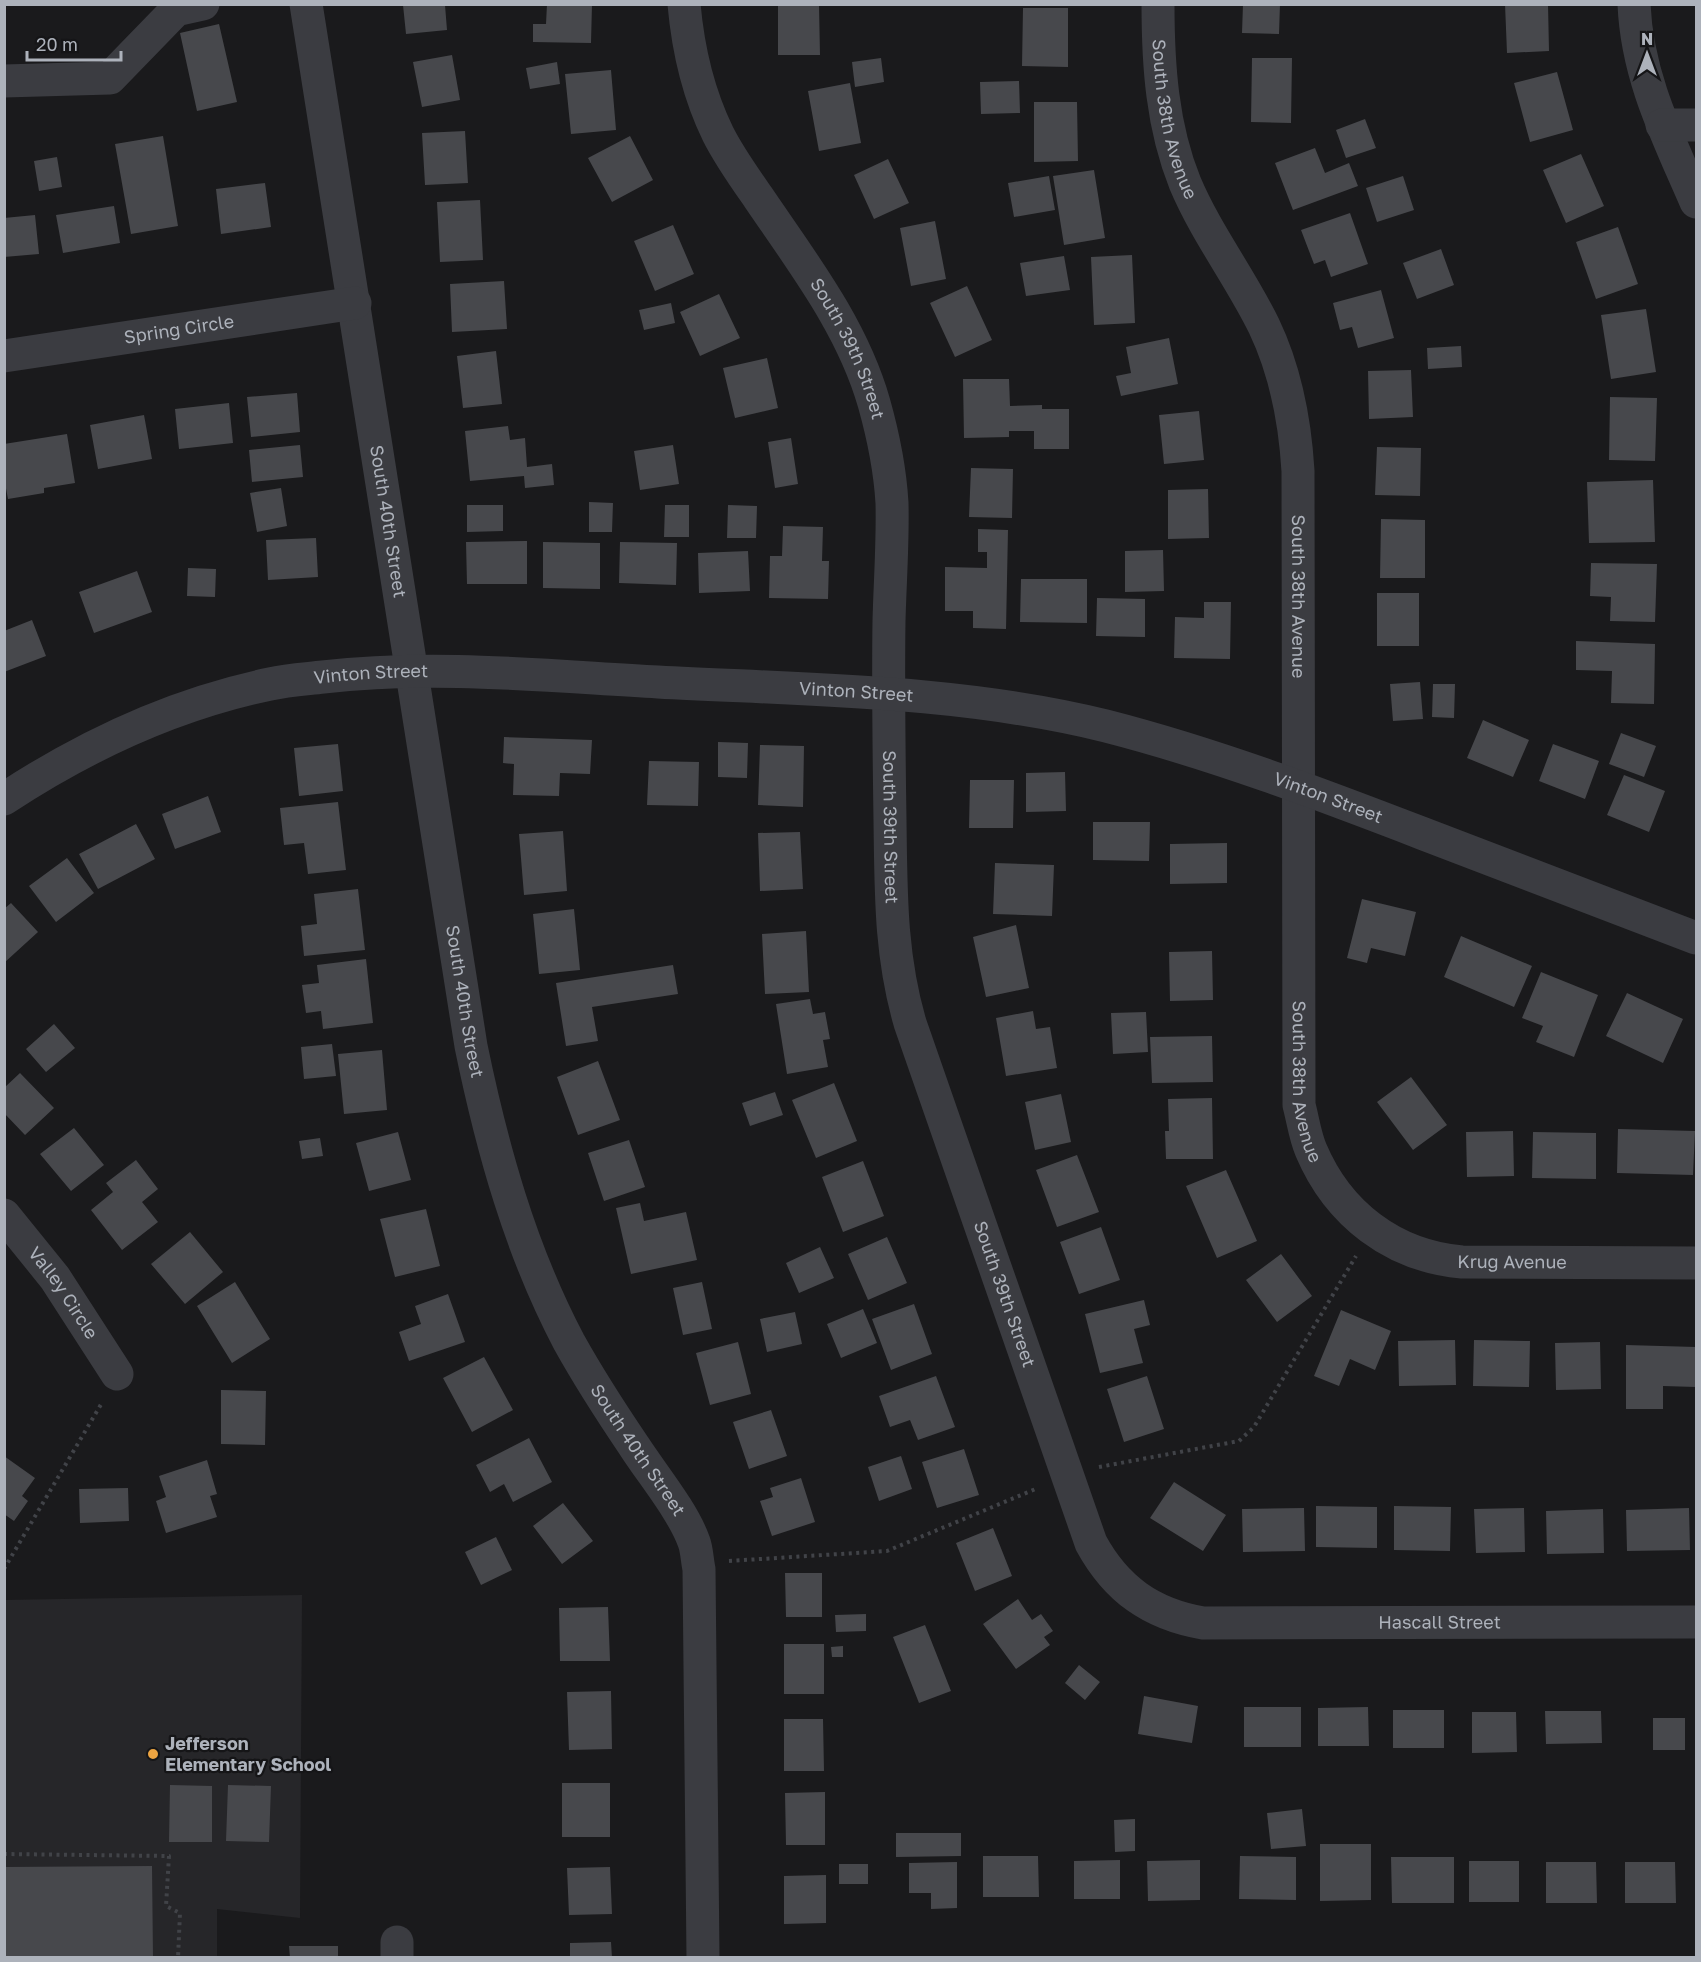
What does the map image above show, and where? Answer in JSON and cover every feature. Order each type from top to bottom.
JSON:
[{"type":"street","points":[[4,81],[110,78],[176,10],[203,4]]},
{"type":"street","name":"South 40th Street","points":[[306,4],[471,1046],[486,1118],[506,1188],[533,1263],[569,1341],[609,1410],[677,1511],[694,1542],[699,1569],[703,1958]]},
{"type":"street","name":"South 39th Street","points":[[684,4],[686,28],[697,83],[718,134],[734,162],[829,302],[855,352],[873,400],[885,448],[892,503],[888,694],[892,918],[895,957],[902,996],[910,1023],[1091,1543],[1115,1579],[1145,1604],[1182,1619]]},
{"type":"street","name":"South 38th Avenue","points":[[1158,4],[1159,73],[1168,128],[1185,182],[1204,222],[1264,326],[1281,367],[1292,410],[1298,471],[1299,1105],[1310,1149],[1328,1183],[1344,1205]]},
{"type":"street","points":[[1634,4],[1644,73],[1650,94],[1696,202]]},
{"type":"street","points":[[1662,125],[1696,125]]},
{"type":"street","name":"Spring Circle","points":[[4,356],[355,303]]},
{"type":"street","name":"Vinton Street","points":[[4,799],[52,767],[140,724],[226,694],[286,681],[373,671],[476,673],[888,694],[1029,710],[1102,725],[1167,743],[1297,785],[1696,938]]},
{"type":"street","name":"Krug Avenue","points":[[1344,1205],[1388,1241],[1446,1261],[1696,1263]]},
{"type":"street","name":"Valley Circle","points":[[4,1215],[55,1278],[117,1374]]},
{"type":"street","name":"Hascall Street","points":[[1182,1619],[1203,1623],[1696,1622]]},
{"type":"path","points":[[4,1569],[95,1416],[117,1374]]},
{"type":"path","points":[[4,1854],[169,1856],[166,1906],[180,1913],[178,1958]]},
{"type":"shaded area","name":"Jefferson Elementary School","points":[[302,1595],[300,1918],[217,1909],[217,1957],[5,1957],[4,1600]]},
{"type":"building","points":[[547,4],[592,4],[591,43],[533,42],[533,24],[546,24]]},
{"type":"building","points":[[1243,4],[1280,4],[1279,34],[1242,33]]},
{"type":"building","points":[[1505,4],[1548,4],[1549,51],[1507,53]]},
{"type":"building","points":[[403,5],[445,5],[447,30],[406,34]]},
{"type":"building","points":[[778,5],[819,5],[820,55],[778,55]]},
{"type":"building","points":[[1023,8],[1068,8],[1068,67],[1022,66]]},
{"type":"building","points":[[219,24],[237,102],[197,111],[180,33]]},
{"type":"building","points":[[452,55],[460,100],[422,107],[413,62]]},
{"type":"building","points":[[881,58],[884,82],[855,87],[852,62]]},
{"type":"building","points":[[1252,58],[1292,58],[1291,123],[1251,122]]},
{"type":"building","points":[[557,62],[560,84],[530,89],[526,68]]},
{"type":"building","points":[[611,70],[616,130],[571,134],[565,74]]},
{"type":"building","points":[[1557,72],[1573,130],[1530,142],[1514,83]]},
{"type":"building","points":[[1019,81],[1020,113],[981,114],[980,82]]},
{"type":"building","points":[[850,83],[861,143],[819,151],[808,91]]},
{"type":"building","points":[[1034,102],[1077,102],[1078,161],[1034,162]]},
{"type":"building","points":[[1365,119],[1376,148],[1346,158],[1336,130]]},
{"type":"building","points":[[465,131],[468,183],[425,185],[422,133]]},
{"type":"building","points":[[163,136],[178,226],[131,234],[115,144]]},
{"type":"building","points":[[630,136],[653,180],[612,202],[588,158]]},
{"type":"building","points":[[1315,148],[1325,173],[1349,163],[1358,186],[1293,210],[1275,163]]},
{"type":"building","points":[[1581,154],[1604,206],[1566,223],[1543,170]]},
{"type":"building","points":[[57,157],[62,187],[39,191],[34,161]]},
{"type":"building","points":[[888,159],[909,203],[874,219],[854,175]]},
{"type":"building","points":[[1094,170],[1105,238],[1064,245],[1053,176]]},
{"type":"building","points":[[1049,176],[1055,210],[1014,217],[1008,183]]},
{"type":"building","points":[[1403,176],[1414,210],[1377,222],[1366,188]]},
{"type":"building","points":[[265,183],[271,227],[221,234],[216,189]]},
{"type":"building","points":[[480,200],[483,260],[440,262],[437,202]]},
{"type":"building","points":[[114,206],[120,243],[63,253],[56,215]]},
{"type":"building","points":[[1350,213],[1368,264],[1331,277],[1325,260],[1314,264],[1301,230]]},
{"type":"building","points":[[35,215],[39,254],[4,257],[4,218]]},
{"type":"building","points":[[935,221],[946,279],[911,286],[900,228]]},
{"type":"building","points":[[673,225],[694,274],[655,291],[634,241]]},
{"type":"building","points":[[1618,227],[1638,284],[1596,299],[1576,242]]},
{"type":"building","points":[[1441,249],[1454,285],[1417,299],[1403,263]]},
{"type":"building","points":[[1132,255],[1135,323],[1094,325],[1091,257]]},
{"type":"building","points":[[1064,256],[1070,290],[1026,296],[1020,263]]},
{"type":"building","points":[[504,281],[507,329],[452,332],[450,284]]},
{"type":"building","points":[[967,286],[992,340],[955,357],[930,303]]},
{"type":"building","points":[[1381,290],[1394,338],[1358,348],[1352,327],[1340,330],[1333,303]]},
{"type":"building","points":[[719,294],[740,338],[700,356],[680,312]]},
{"type":"building","points":[[671,303],[675,323],[644,330],[639,310]]},
{"type":"building","points":[[1646,309],[1656,372],[1611,379],[1601,315]]},
{"type":"building","points":[[1169,338],[1178,384],[1121,396],[1116,376],[1131,373],[1126,347]]},
{"type":"building","points":[[1461,346],[1462,367],[1428,369],[1427,348]]},
{"type":"building","points":[[496,351],[502,404],[463,408],[457,356]]},
{"type":"building","points":[[767,358],[778,408],[735,418],[723,368]]},
{"type":"building","points":[[1411,370],[1413,417],[1369,419],[1368,371]]},
{"type":"building","points":[[963,379],[1009,379],[1010,406],[1042,405],[1042,409],[1069,409],[1069,449],[1034,449],[1034,431],[1009,431],[1009,437],[964,438]]},
{"type":"building","points":[[297,393],[300,432],[251,437],[247,397]]},
{"type":"building","points":[[1610,397],[1657,398],[1655,461],[1609,460]]},
{"type":"building","points":[[229,403],[233,443],[179,449],[175,409]]},
{"type":"building","points":[[1199,411],[1204,460],[1164,464],[1159,415]]},
{"type":"building","points":[[144,415],[152,459],[98,469],[90,425]]},
{"type":"building","points":[[508,426],[510,440],[525,438],[527,467],[552,464],[554,485],[525,488],[524,476],[470,481],[465,431]]},
{"type":"building","points":[[67,434],[75,483],[44,488],[44,493],[8,499],[4,478],[4,444]]},
{"type":"building","points":[[791,438],[798,484],[775,488],[768,442]]},
{"type":"building","points":[[300,445],[303,477],[252,482],[249,450]]},
{"type":"building","points":[[673,445],[679,484],[640,490],[634,451]]},
{"type":"building","points":[[1377,447],[1421,448],[1420,496],[1375,495]]},
{"type":"building","points":[[971,468],[1013,469],[1012,518],[969,517]]},
{"type":"building","points":[[1653,480],[1655,542],[1589,543],[1587,482]]},
{"type":"building","points":[[281,488],[287,526],[257,532],[250,493]]},
{"type":"building","points":[[1208,489],[1209,538],[1168,539],[1168,490]]},
{"type":"building","points":[[589,502],[613,503],[612,532],[589,532]]},
{"type":"building","points":[[467,505],[503,505],[503,531],[467,532]]},
{"type":"building","points":[[665,505],[689,505],[689,537],[664,537]]},
{"type":"building","points":[[728,505],[757,506],[756,538],[727,538]]},
{"type":"building","points":[[1381,519],[1425,520],[1425,578],[1380,578]]},
{"type":"building","points":[[783,526],[823,527],[822,561],[829,561],[828,599],[769,598],[770,556],[782,556]]},
{"type":"building","points":[[978,529],[1008,530],[1006,629],[973,628],[973,611],[945,611],[945,567],[987,568],[987,552],[978,552]]},
{"type":"building","points":[[316,538],[318,577],[268,580],[266,540]]},
{"type":"building","points":[[527,541],[527,584],[467,584],[466,542]]},
{"type":"building","points":[[543,542],[600,543],[600,589],[543,588]]},
{"type":"building","points":[[620,542],[677,543],[676,585],[619,583]]},
{"type":"building","points":[[1163,550],[1164,591],[1125,592],[1125,551]]},
{"type":"building","points":[[748,551],[750,591],[699,593],[698,553]]},
{"type":"building","points":[[1591,563],[1657,564],[1655,622],[1610,621],[1611,597],[1590,596]]},
{"type":"building","points":[[188,568],[216,569],[215,597],[187,596]]},
{"type":"building","points":[[137,571],[152,612],[94,633],[79,592]]},
{"type":"building","points":[[1021,579],[1087,579],[1087,623],[1020,622]]},
{"type":"building","points":[[1377,593],[1419,593],[1419,646],[1377,646]]},
{"type":"building","points":[[1097,598],[1145,599],[1145,637],[1096,636]]},
{"type":"building","points":[[1204,602],[1231,602],[1230,659],[1174,658],[1175,617],[1204,618]]},
{"type":"building","points":[[32,620],[46,656],[4,672],[4,631]]},
{"type":"building","points":[[1576,641],[1655,644],[1654,704],[1611,703],[1612,671],[1576,670]]},
{"type":"building","points":[[1420,682],[1423,719],[1393,721],[1390,684]]},
{"type":"building","points":[[1433,684],[1455,684],[1454,718],[1432,717]]},
{"type":"building","points":[[1483,720],[1529,740],[1513,777],[1467,758]]},
{"type":"building","points":[[1621,733],[1656,746],[1644,777],[1609,764]]},
{"type":"building","points":[[504,737],[592,740],[590,774],[560,773],[559,796],[513,795],[514,764],[503,763]]},
{"type":"building","points":[[718,742],[748,743],[747,778],[718,777]]},
{"type":"building","points":[[338,744],[343,791],[299,796],[294,748]]},
{"type":"building","points":[[1553,744],[1599,761],[1585,799],[1539,781]]},
{"type":"building","points":[[760,745],[804,746],[803,807],[758,805]]},
{"type":"building","points":[[649,761],[699,762],[698,806],[647,805]]},
{"type":"building","points":[[1065,772],[1066,811],[1026,812],[1026,773]]},
{"type":"building","points":[[1624,775],[1665,791],[1649,832],[1607,815]]},
{"type":"building","points":[[970,780],[1014,780],[1013,828],[969,828]]},
{"type":"building","points":[[208,796],[221,832],[175,849],[162,814]]},
{"type":"building","points":[[338,802],[346,870],[308,874],[304,843],[284,845],[280,808]]},
{"type":"building","points":[[1093,822],[1150,822],[1149,861],[1093,860]]},
{"type":"building","points":[[136,824],[155,859],[98,889],[79,854]]},
{"type":"building","points":[[563,831],[567,891],[524,895],[519,834]]},
{"type":"building","points":[[800,832],[803,889],[760,891],[758,833]]},
{"type":"building","points":[[1227,843],[1227,883],[1170,884],[1170,844]]},
{"type":"building","points":[[67,858],[94,893],[56,922],[29,886]]},
{"type":"building","points":[[995,863],[1054,865],[1052,916],[993,914]]},
{"type":"building","points":[[358,889],[365,950],[304,956],[301,926],[317,924],[314,894]]},
{"type":"building","points":[[1362,899],[1416,912],[1405,956],[1371,948],[1367,963],[1347,958]]},
{"type":"building","points":[[11,903],[38,932],[4,963],[4,909]]},
{"type":"building","points":[[574,909],[580,970],[539,974],[533,914]]},
{"type":"building","points":[[1016,925],[1029,988],[986,997],[973,937]]},
{"type":"building","points":[[806,931],[809,992],[765,994],[762,934]]},
{"type":"building","points":[[1461,936],[1532,966],[1514,1007],[1444,977]]},
{"type":"building","points":[[1212,951],[1213,1000],[1170,1001],[1169,952]]},
{"type":"building","points":[[366,959],[373,1023],[323,1029],[321,1011],[306,1013],[302,985],[319,983],[317,965]]},
{"type":"building","points":[[673,965],[678,994],[592,1007],[598,1041],[566,1046],[556,983]]},
{"type":"building","points":[[1541,972],[1598,995],[1574,1057],[1536,1042],[1543,1026],[1522,1018]]},
{"type":"building","points":[[1627,993],[1683,1019],[1663,1063],[1606,1036]]},
{"type":"building","points":[[810,999],[813,1014],[825,1012],[830,1039],[823,1040],[828,1067],[787,1074],[776,1004]]},
{"type":"building","points":[[1033,1011],[1036,1029],[1050,1027],[1057,1068],[1006,1076],[996,1018]]},
{"type":"building","points":[[1146,1012],[1148,1052],[1113,1054],[1111,1013]]},
{"type":"building","points":[[54,1024],[75,1048],[46,1072],[26,1049]]},
{"type":"building","points":[[1212,1036],[1213,1082],[1152,1083],[1150,1037]]},
{"type":"building","points":[[332,1044],[336,1076],[304,1079],[301,1047]]},
{"type":"building","points":[[382,1050],[387,1110],[344,1114],[338,1054]]},
{"type":"building","points":[[598,1061],[620,1120],[578,1135],[557,1077]]},
{"type":"building","points":[[20,1073],[54,1108],[25,1135],[4,1113],[4,1088]]},
{"type":"building","points":[[1411,1077],[1447,1125],[1413,1150],[1377,1102]]},
{"type":"building","points":[[834,1083],[857,1141],[816,1158],[792,1100]]},
{"type":"building","points":[[775,1092],[783,1115],[750,1126],[742,1103]]},
{"type":"building","points":[[1061,1094],[1071,1142],[1035,1150],[1025,1102]]},
{"type":"building","points":[[1212,1098],[1213,1159],[1166,1159],[1165,1131],[1169,1131],[1168,1099]]},
{"type":"building","points":[[74,1128],[104,1165],[71,1191],[40,1154]]},
{"type":"building","points":[[1618,1129],[1695,1131],[1693,1175],[1617,1173]]},
{"type":"building","points":[[1513,1131],[1514,1176],[1467,1177],[1466,1132]]},
{"type":"building","points":[[398,1132],[411,1180],[369,1191],[356,1143]]},
{"type":"building","points":[[1533,1132],[1596,1133],[1596,1179],[1532,1178]]},
{"type":"building","points":[[320,1138],[323,1156],[302,1159],[299,1141]]},
{"type":"building","points":[[629,1140],[645,1187],[604,1201],[588,1153]]},
{"type":"building","points":[[1077,1155],[1099,1212],[1057,1227],[1036,1170]]},
{"type":"building","points":[[136,1160],[158,1189],[142,1202],[158,1222],[122,1250],[91,1210],[113,1192],[106,1183]]},
{"type":"building","points":[[863,1161],[884,1216],[843,1232],[822,1177]]},
{"type":"building","points":[[1226,1170],[1257,1241],[1217,1258],[1186,1186]]},
{"type":"building","points":[[640,1203],[644,1221],[686,1212],[697,1260],[631,1274],[616,1208]]},
{"type":"building","points":[[426,1209],[440,1266],[395,1277],[380,1219]]},
{"type":"building","points":[[1101,1227],[1120,1280],[1079,1294],[1060,1242]]},
{"type":"building","points":[[190,1232],[223,1272],[185,1304],[151,1264]]},
{"type":"building","points":[[887,1237],[907,1283],[868,1300],[848,1254]]},
{"type":"building","points":[[820,1247],[834,1278],[799,1293],[786,1263]]},
{"type":"building","points":[[1281,1254],[1312,1296],[1277,1322],[1246,1280]]},
{"type":"building","points":[[235,1282],[270,1339],[232,1363],[197,1306]]},
{"type":"building","points":[[702,1282],[712,1329],[683,1335],[673,1288]]},
{"type":"building","points":[[448,1294],[465,1342],[409,1361],[399,1332],[421,1324],[415,1306]]},
{"type":"building","points":[[1144,1300],[1150,1325],[1134,1329],[1143,1363],[1100,1373],[1085,1314]]},
{"type":"building","points":[[914,1304],[932,1354],[891,1370],[872,1319]]},
{"type":"building","points":[[863,1309],[877,1343],[841,1358],[827,1324]]},
{"type":"building","points":[[1341,1310],[1391,1331],[1375,1370],[1350,1359],[1339,1386],[1314,1376]]},
{"type":"building","points":[[795,1312],[802,1344],[767,1352],[760,1319]]},
{"type":"building","points":[[1455,1340],[1456,1385],[1399,1386],[1398,1341]]},
{"type":"building","points":[[1474,1340],[1530,1341],[1529,1387],[1473,1386]]},
{"type":"building","points":[[738,1342],[751,1394],[710,1405],[696,1353]]},
{"type":"building","points":[[1600,1342],[1601,1389],[1556,1390],[1555,1343]]},
{"type":"building","points":[[1626,1345],[1696,1347],[1696,1387],[1663,1386],[1663,1409],[1626,1409]]},
{"type":"building","points":[[484,1357],[513,1410],[472,1432],[443,1378]]},
{"type":"building","points":[[936,1376],[955,1427],[918,1440],[910,1420],[890,1427],[879,1396]]},
{"type":"building","points":[[1147,1376],[1164,1429],[1124,1442],[1107,1389]]},
{"type":"building","points":[[221,1390],[266,1391],[265,1445],[221,1444]]},
{"type":"building","points":[[771,1410],[787,1456],[749,1469],[733,1422]]},
{"type":"building","points":[[529,1438],[552,1482],[513,1502],[504,1484],[490,1492],[476,1465]]},
{"type":"building","points":[[964,1449],[979,1495],[937,1508],[922,1462]]},
{"type":"building","points":[[4,1456],[35,1478],[22,1496],[28,1501],[14,1521],[4,1514]]},
{"type":"building","points":[[901,1456],[912,1489],[879,1501],[868,1467]]},
{"type":"building","points":[[207,1460],[217,1494],[210,1496],[217,1517],[166,1533],[156,1501],[166,1497],[159,1476]]},
{"type":"building","points":[[801,1478],[815,1522],[772,1536],[760,1501],[773,1497],[770,1488]]},
{"type":"building","points":[[1174,1482],[1226,1515],[1203,1551],[1150,1518]]},
{"type":"building","points":[[128,1488],[129,1521],[80,1523],[79,1489]]},
{"type":"building","points":[[563,1503],[593,1541],[562,1564],[533,1526]]},
{"type":"building","points":[[1316,1506],[1377,1507],[1377,1548],[1316,1547]]},
{"type":"building","points":[[1394,1506],[1451,1507],[1450,1551],[1394,1550]]},
{"type":"building","points":[[1304,1508],[1305,1551],[1243,1552],[1242,1509]]},
{"type":"building","points":[[1524,1508],[1525,1552],[1476,1553],[1474,1509]]},
{"type":"building","points":[[1689,1508],[1690,1550],[1627,1551],[1626,1510]]},
{"type":"building","points":[[1603,1509],[1604,1553],[1547,1554],[1546,1511]]},
{"type":"building","points":[[993,1528],[1012,1576],[975,1591],[956,1543]]},
{"type":"building","points":[[496,1537],[512,1570],[481,1585],[465,1552]]},
{"type":"building","points":[[785,1573],[822,1573],[822,1617],[786,1617]]},
{"type":"building","points":[[1018,1599],[1032,1620],[1041,1614],[1053,1631],[1044,1637],[1050,1645],[1016,1669],[983,1624]]},
{"type":"building","points":[[608,1607],[610,1661],[560,1661],[559,1608]]},
{"type":"building","points":[[866,1614],[866,1631],[836,1632],[835,1615]]},
{"type":"building","points":[[925,1625],[951,1691],[919,1703],[893,1637]]},
{"type":"building","points":[[784,1644],[824,1644],[824,1694],[784,1694]]},
{"type":"building","points":[[843,1646],[843,1657],[832,1657],[831,1647]]},
{"type":"building","points":[[1079,1665],[1100,1682],[1085,1700],[1065,1683]]},
{"type":"building","points":[[611,1691],[612,1749],[569,1750],[567,1692]]},
{"type":"building","points":[[1144,1696],[1198,1706],[1192,1743],[1138,1734]]},
{"type":"building","points":[[1244,1707],[1301,1707],[1301,1747],[1244,1747]]},
{"type":"building","points":[[1368,1707],[1369,1746],[1318,1746],[1318,1708]]},
{"type":"building","points":[[1393,1710],[1444,1710],[1444,1748],[1393,1748]]},
{"type":"building","points":[[1545,1711],[1601,1711],[1602,1743],[1546,1744]]},
{"type":"building","points":[[1472,1712],[1516,1712],[1517,1752],[1472,1753]]},
{"type":"building","points":[[1653,1718],[1685,1718],[1685,1750],[1653,1750]]},
{"type":"building","points":[[784,1719],[823,1719],[824,1771],[784,1771]]},
{"type":"building","points":[[562,1783],[610,1783],[610,1837],[562,1837]]},
{"type":"building","points":[[170,1785],[212,1786],[212,1842],[169,1842]]},
{"type":"building","points":[[228,1785],[271,1786],[269,1842],[226,1841]]},
{"type":"building","points":[[825,1792],[825,1845],[786,1845],[785,1793]]},
{"type":"building","points":[[1302,1809],[1306,1846],[1271,1849],[1267,1813]]},
{"type":"building","points":[[1135,1819],[1135,1851],[1115,1852],[1114,1820]]},
{"type":"building","points":[[896,1833],[961,1833],[961,1856],[896,1857]]},
{"type":"building","points":[[1320,1844],[1371,1844],[1371,1900],[1320,1901]]},
{"type":"building","points":[[983,1856],[1038,1856],[1039,1897],[983,1897]]},
{"type":"building","points":[[1240,1856],[1296,1857],[1296,1900],[1239,1899]]},
{"type":"building","points":[[1391,1857],[1454,1857],[1454,1903],[1392,1903]]},
{"type":"building","points":[[1120,1860],[1120,1899],[1074,1899],[1074,1861]]},
{"type":"building","points":[[1200,1860],[1200,1900],[1148,1901],[1147,1861]]},
{"type":"building","points":[[1469,1861],[1519,1861],[1519,1902],[1469,1902]]},
{"type":"building","points":[[957,1862],[957,1908],[931,1909],[931,1893],[909,1893],[909,1863]]},
{"type":"building","points":[[1546,1862],[1596,1862],[1597,1903],[1546,1903]]},
{"type":"building","points":[[1625,1862],[1675,1862],[1676,1903],[1625,1903]]},
{"type":"building","points":[[839,1864],[868,1864],[868,1884],[839,1884]]},
{"type":"building","points":[[152,1866],[153,1958],[4,1958],[4,1867]]},
{"type":"building","points":[[610,1867],[612,1914],[569,1915],[567,1868]]},
{"type":"building","points":[[826,1875],[826,1923],[784,1924],[784,1876]]},
{"type":"building","points":[[611,1942],[612,1958],[570,1958],[570,1943]]},
{"type":"building","points":[[289,1946],[338,1946],[338,1958],[290,1958]]},
{"type":"place","name":"Jefferson Elementary School","points":[[153,1754]]}]
